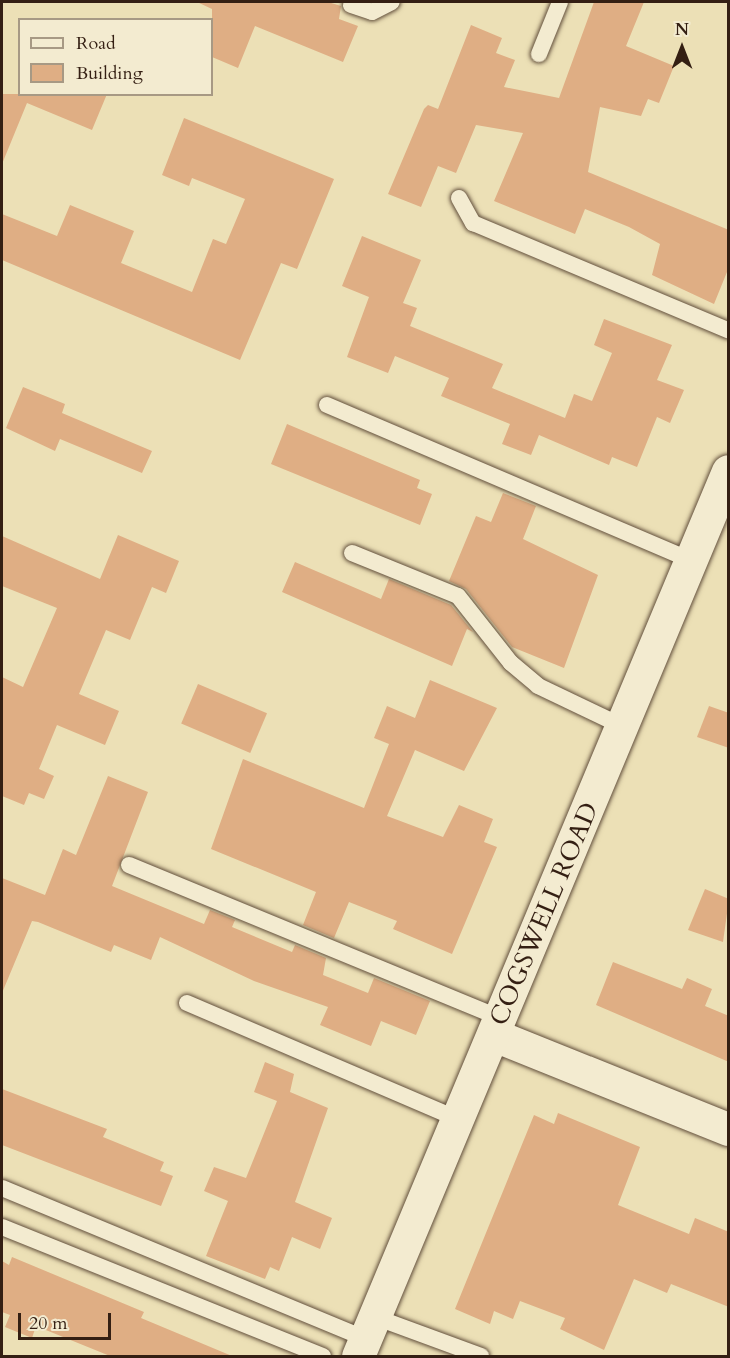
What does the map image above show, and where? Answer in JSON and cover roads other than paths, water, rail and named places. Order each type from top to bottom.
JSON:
[{"type":"street","name":"COGSWELL ROAD","points":[[366,1337],[691,560],[725,487]]},
{"type":"street","points":[[497,1026],[729,1129]]},
{"type":"lane","points":[[351,5],[372,12],[393,2]]},
{"type":"lane","points":[[540,54],[560,2]]},
{"type":"lane","points":[[459,198],[472,223],[729,330]]},
{"type":"lane","points":[[327,405],[691,560]]},
{"type":"lane","points":[[352,553],[458,596],[511,663],[538,686],[622,726]]},
{"type":"lane","points":[[129,865],[497,1026]]},
{"type":"lane","points":[[187,1003],[458,1119]]},
{"type":"lane","points":[[2,1188],[366,1337],[481,1356]]},
{"type":"lane","points":[[2,1227],[323,1356]]}]
